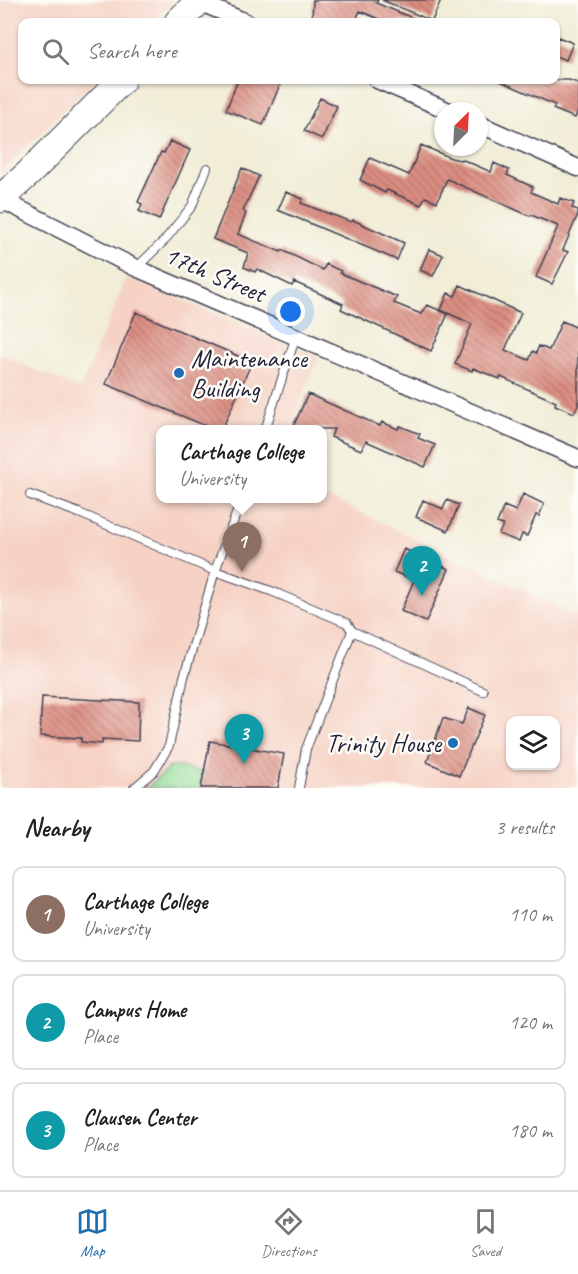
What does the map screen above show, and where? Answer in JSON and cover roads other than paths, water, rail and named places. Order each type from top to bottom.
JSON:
[{"type":"main road","points":[[182,18],[200,1]]},
{"type":"main road","points":[[0,199],[118,84]]},
{"type":"street","points":[[200,1],[237,18]]},
{"type":"street","points":[[385,84],[434,105]]},
{"type":"street","points":[[488,128],[578,168]]},
{"type":"street","name":"17th Street","points":[[0,199],[136,267],[578,458]]},
{"type":"lane","points":[[136,267],[164,242],[192,206],[207,168]]},
{"type":"lane","points":[[266,425],[296,336]]},
{"type":"lane","points":[[30,495],[347,623],[352,631],[483,691]]},
{"type":"lane","points":[[134,788],[154,771],[169,746],[184,677],[215,571],[240,503]]},
{"type":"lane","points":[[299,788],[306,749],[352,631]]},
{"type":"place","name":"Maintenance Building","points":[[179,373]]},
{"type":"place","name":"Carthage College","points":[[242,572]]},
{"type":"place","name":"Campus Home","points":[[422,596]]},
{"type":"place","name":"Trinity House","points":[[453,743]]},
{"type":"place","name":"Clausen Center","points":[[244,764]]}]
